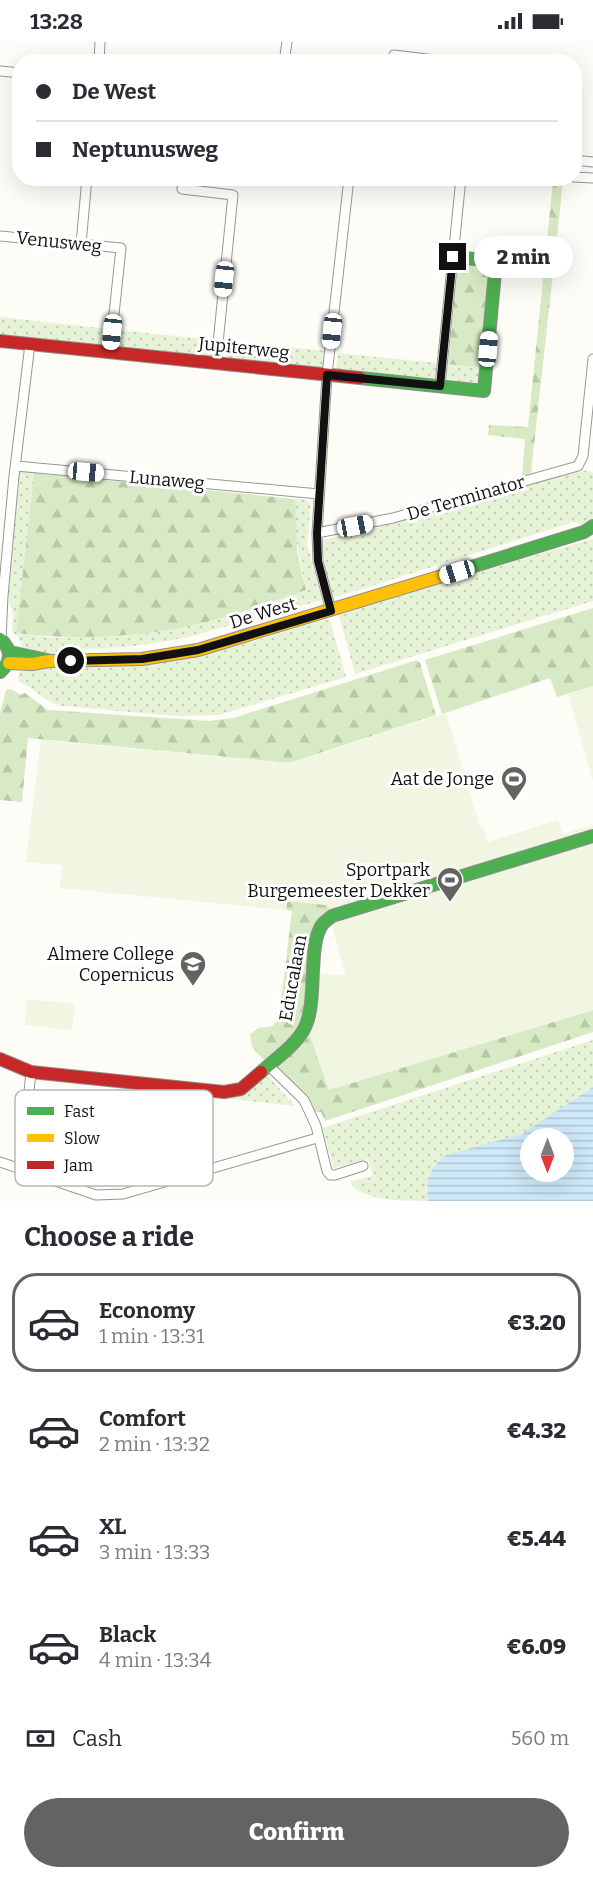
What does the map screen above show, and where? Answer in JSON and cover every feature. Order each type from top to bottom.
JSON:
[{"type":"street","points":[[81,244],[86,186]]},
{"type":"street","points":[[183,186],[182,189],[233,195],[216,363]]},
{"type":"street","points":[[331,611],[318,561],[317,533],[327,375],[348,186]]},
{"type":"street","points":[[440,386],[460,186]]},
{"type":"street","name":"Venusweg","points":[[0,236],[120,248],[110,352]]},
{"type":"street","name":"Jupiterweg","points":[[0,341],[484,391],[496,261],[453,257]]},
{"type":"street","points":[[6,662],[1,640],[1,600],[30,344]]},
{"type":"street","points":[[589,430],[593,359]]},
{"type":"street","name":"De Terminator","points":[[317,533],[393,518],[578,466],[584,456],[589,430]]},
{"type":"street","name":"Lunaweg","points":[[16,466],[319,494]]},
{"type":"street","name":"De West","points":[[6,662],[94,662],[142,659],[198,650],[590,530]]},
{"type":"street","name":"Educalaan","points":[[213,1091],[224,1092],[242,1089],[299,1037],[307,1024],[314,977],[316,937],[322,924],[332,916],[593,836]]},
{"type":"street","name":"Educalaan","points":[[0,1059],[31,1072],[207,1090]]},
{"type":"street","points":[[269,1066],[304,1100],[316,1126],[317,1138],[327,1172],[330,1175],[363,1166]]},
{"type":"street","points":[[29,1090],[31,1072]]},
{"type":"street","points":[[213,1168],[317,1138]]},
{"type":"street","points":[[0,1162],[15,1167]]},
{"type":"street","points":[[70,1186],[96,1195],[108,1196],[150,1186]]},
{"type":"green space","points":[[552,186],[563,186],[531,473],[522,476],[525,439],[488,435],[489,425],[528,427]]},
{"type":"green space","points":[[458,264],[493,268],[482,368],[448,364]]},
{"type":"green space","points":[[0,317],[109,329],[107,348],[0,336]]},
{"type":"green space","points":[[119,330],[213,340],[209,355],[205,359],[118,349]]},
{"type":"green space","points":[[224,341],[327,351],[325,372],[232,362],[225,355]]},
{"type":"green space","points":[[338,353],[437,363],[435,384],[335,373]]},
{"type":"green space","points":[[448,364],[482,368],[479,389],[446,385]]},
{"type":"green space","points":[[577,470],[579,473],[587,470],[593,473],[593,520],[582,525],[574,522],[333,598],[325,568],[322,540],[369,530]]},
{"type":"green space","points":[[20,471],[34,473],[16,633],[56,638],[154,632],[203,622],[306,590],[295,535],[295,499],[303,499],[311,503],[307,544],[322,600],[188,637],[157,643],[85,649],[52,656],[25,652],[18,637],[12,631],[13,615],[8,595]]},
{"type":"green space","points":[[34,473],[295,499],[297,551],[306,590],[212,620],[154,632],[85,637],[16,633]]},
{"type":"green space","points":[[593,539],[593,601],[355,674],[339,615]]},
{"type":"green space","points":[[593,608],[593,686],[557,697],[550,678],[442,714],[425,660]]},
{"type":"green space","points":[[330,620],[346,677],[219,715],[176,716],[63,706],[51,702],[19,682],[18,675],[22,668],[122,664],[195,655],[245,644],[318,621]]},
{"type":"green space","points":[[417,660],[420,663],[436,715],[289,763],[28,738],[22,802],[0,800],[0,714],[6,690],[11,689],[21,695],[25,693],[48,710],[209,721],[233,718]]},
{"type":"green space","points":[[593,686],[593,781],[568,694]]},
{"type":"green space","name":"Sportpark Burgemeester Dekker","points":[[446,713],[480,827],[484,827],[488,842],[558,820],[563,834],[593,825],[593,1010],[329,1090],[309,1033],[318,973],[346,976],[334,933],[331,912],[327,905],[287,901],[286,910],[60,888],[62,865],[26,862],[41,740],[289,763]]},
{"type":"green space","points":[[287,901],[327,905],[331,912],[327,914],[300,1027],[271,1059],[263,1059],[252,1047],[250,1034],[259,1028],[273,1026],[279,1018],[292,911],[286,910]]},
{"type":"green space","points":[[27,999],[75,1004],[72,1030],[25,1025]]},
{"type":"green space","points":[[593,1010],[593,1032],[325,1121],[321,1112],[315,1112],[273,1068],[295,1050],[309,1033],[329,1089]]},
{"type":"green space","points":[[593,1040],[593,1087],[532,1128],[520,1128],[520,1134],[426,1188],[428,1201],[384,1199],[363,1193],[355,1188],[350,1182],[373,1176],[368,1159],[334,1168],[322,1128]]},
{"type":"green space","points":[[269,1077],[295,1106],[224,1098],[242,1095],[263,1078]]},
{"type":"water","points":[[593,1087],[593,1201],[428,1201],[427,1187],[430,1175],[446,1155],[520,1135],[520,1182],[574,1182],[574,1128],[531,1128]]},
{"type":"traffic: fast","points":[[360,378],[484,391],[496,261],[453,257]]},
{"type":"traffic: fast","points":[[452,573],[584,532],[593,526]]},
{"type":"traffic: fast","points":[[0,639],[7,647],[9,656],[7,664],[0,672]]},
{"type":"traffic: fast","points":[[10,652],[47,660]]},
{"type":"traffic: fast","points":[[261,1072],[292,1045],[306,1025],[311,1002],[315,945],[323,924],[332,916],[593,836]]},
{"type":"traffic: slow","points":[[9,663],[142,659],[198,650],[452,573]]},
{"type":"traffic: jam","points":[[0,341],[360,378]]},
{"type":"traffic: jam","points":[[0,1059],[31,1072],[205,1090]]},
{"type":"traffic: jam","points":[[213,1091],[224,1092],[241,1089],[261,1072]]},
{"type":"place","name":"Aat de Jonge","points":[[514,802]]},
{"type":"place","name":"Sportpark Burgemeester Dekker","points":[[450,903]]},
{"type":"place","name":"Almere College Copernicus","points":[[193,987]]},
{"type":"route","points":[[71,661],[142,659],[198,650],[331,611],[318,561],[317,533],[327,375],[440,386],[453,257]]}]
